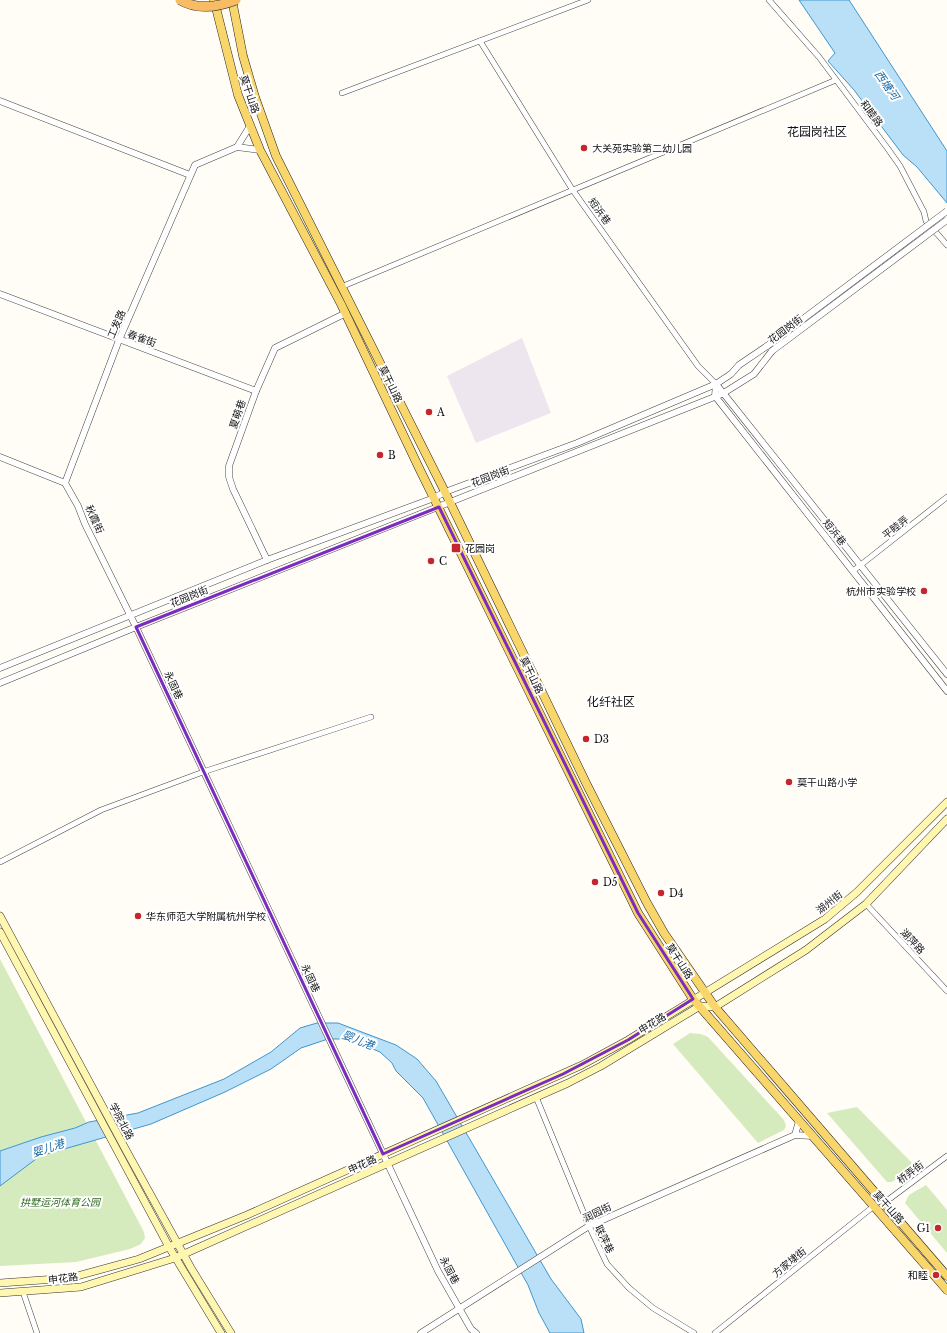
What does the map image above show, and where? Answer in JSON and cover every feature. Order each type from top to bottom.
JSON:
[{"type":"highway","points":[[180,0],[207,7],[236,0]]},
{"type":"main road","name":"莫干山路","points":[[214,0],[238,95],[260,150],[346,313],[434,498],[638,913],[693,999],[947,1290]]},
{"type":"main road","name":"莫干山路","points":[[232,0],[243,56],[255,97],[276,156],[445,492],[647,903],[664,933],[715,1007],[947,1276]]},
{"type":"main road","name":"湖州街","points":[[704,992],[790,942],[824,920],[857,892],[947,802]]},
{"type":"main road","points":[[700,1006],[715,1007],[806,950],[866,904],[947,819]]},
{"type":"main road","name":"学院北路","points":[[0,916],[103,1114],[112,1140],[175,1258],[221,1333]]},
{"type":"main road","name":"学院北路","points":[[0,932],[103,1114],[127,1152],[178,1244],[231,1333]]},
{"type":"main road","name":"申花路","points":[[0,1282],[70,1278],[116,1267],[178,1244],[247,1215],[465,1116],[582,1065],[628,1040],[704,992]]},
{"type":"main road","name":"申花路","points":[[0,1293],[81,1286],[175,1258],[470,1125],[536,1097],[601,1066],[700,1006]]},
{"type":"street","points":[[342,93],[588,0]]},
{"type":"street","name":"和睦路","points":[[769,0],[819,57],[900,166],[924,212],[926,221],[947,245]]},
{"type":"street","name":"短浜巷","points":[[480,41],[572,189],[698,366],[724,393],[947,674]]},
{"type":"street","points":[[341,287],[572,189],[836,80]]},
{"type":"street","points":[[0,101],[190,174]]},
{"type":"street","points":[[250,126],[237,147],[260,150]]},
{"type":"street","name":"工发路","points":[[66,483],[119,340],[190,174],[195,165],[237,147]]},
{"type":"street","name":"花园岗街","points":[[0,668],[267,560],[577,443],[716,384],[731,374],[739,365],[767,346],[947,211]]},
{"type":"street","name":"花园岗街","points":[[0,683],[136,627],[724,393],[754,374],[772,351],[947,220]]},
{"type":"street","name":"春雀街","points":[[0,294],[256,391]]},
{"type":"street","name":"夏萌巷","points":[[267,560],[233,489],[229,477],[230,466],[256,391],[275,348],[346,313]]},
{"type":"street","points":[[715,396],[716,384]]},
{"type":"street","name":"短浜巷","points":[[715,396],[947,691]]},
{"type":"street","points":[[0,457],[66,483]]},
{"type":"street","name":"秋霞街","points":[[66,483],[136,627]]},
{"type":"street","name":"平睦弄","points":[[853,571],[947,497]]},
{"type":"street","name":"永固巷","points":[[136,627],[313,1008],[388,1163],[438,1271],[471,1329],[476,1333]]},
{"type":"street","points":[[0,862],[101,810],[203,772],[371,717]]},
{"type":"street","name":"湖萍路","points":[[866,904],[947,990]]},
{"type":"street","name":"联萍巷","points":[[536,1097],[589,1226],[607,1264],[629,1288],[653,1308],[694,1333]]},
{"type":"street","points":[[795,1135],[799,1121]]},
{"type":"street","name":"润园街","points":[[421,1333],[589,1226],[795,1135],[812,1136]]},
{"type":"street","name":"桥弄街","points":[[884,1204],[947,1156]]},
{"type":"street","name":"方家埭街","points":[[715,1333],[874,1206]]},
{"type":"street","points":[[23,1292],[37,1333]]},
{"type":"highlighted area","points":[[439,507],[638,913],[693,999],[628,1040],[563,1074],[383,1154],[136,627]]},
{"type":"shaded area","points":[[522,338],[551,413],[476,443],[447,376]]},
{"type":"green space","name":"拱墅运河体育公园","points":[[0,959],[144,1232],[145,1238],[141,1244],[130,1249],[76,1262],[0,1266]]},
{"type":"green space","points":[[690,1033],[701,1034],[708,1037],[784,1120],[786,1126],[784,1130],[758,1143],[673,1044]]},
{"type":"green space","points":[[857,1107],[915,1166],[892,1182],[887,1182],[827,1113]]},
{"type":"green space","points":[[926,1185],[947,1210],[947,1253],[905,1203],[909,1195]]},
{"type":"water","name":"西塘河","points":[[799,0],[849,0],[947,151],[947,203],[917,167],[903,155],[854,90],[828,61],[835,53]]},
{"type":"water","name":"婴儿港","points":[[317,1023],[338,1023],[396,1045],[417,1059],[436,1081],[551,1279],[581,1319],[584,1333],[550,1333],[539,1313],[528,1285],[423,1098],[396,1071],[392,1063],[380,1052],[358,1043],[341,1039],[328,1039],[301,1048],[271,1069],[225,1092],[151,1124],[40,1156],[0,1186],[0,1151],[41,1137],[75,1128],[89,1122],[138,1113],[224,1079],[271,1052],[300,1028]]},
{"type":"place","name":"大关苑实验第二幼儿园","points":[[584,148]]},
{"type":"place","name":"A","points":[[429,412]]},
{"type":"place","name":"B","points":[[380,455]]},
{"type":"place","name":"花园岗","points":[[456,548]]},
{"type":"place","name":"C","points":[[431,561]]},
{"type":"place","name":"杭州市实验学校","points":[[924,591]]},
{"type":"place","name":"D3","points":[[586,739]]},
{"type":"place","name":"莫干山路小学","points":[[789,782]]},
{"type":"place","name":"D5","points":[[595,882]]},
{"type":"place","name":"D4","points":[[661,893]]},
{"type":"place","name":"华东师范大学附属杭州学校","points":[[138,916]]},
{"type":"place","name":"G1","points":[[938,1228]]},
{"type":"place","name":"和睦","points":[[936,1275]]},
{"type":"district","name":"花园岗社区","points":[[817,132]]},
{"type":"district","name":"化纤社区","points":[[611,702]]}]
